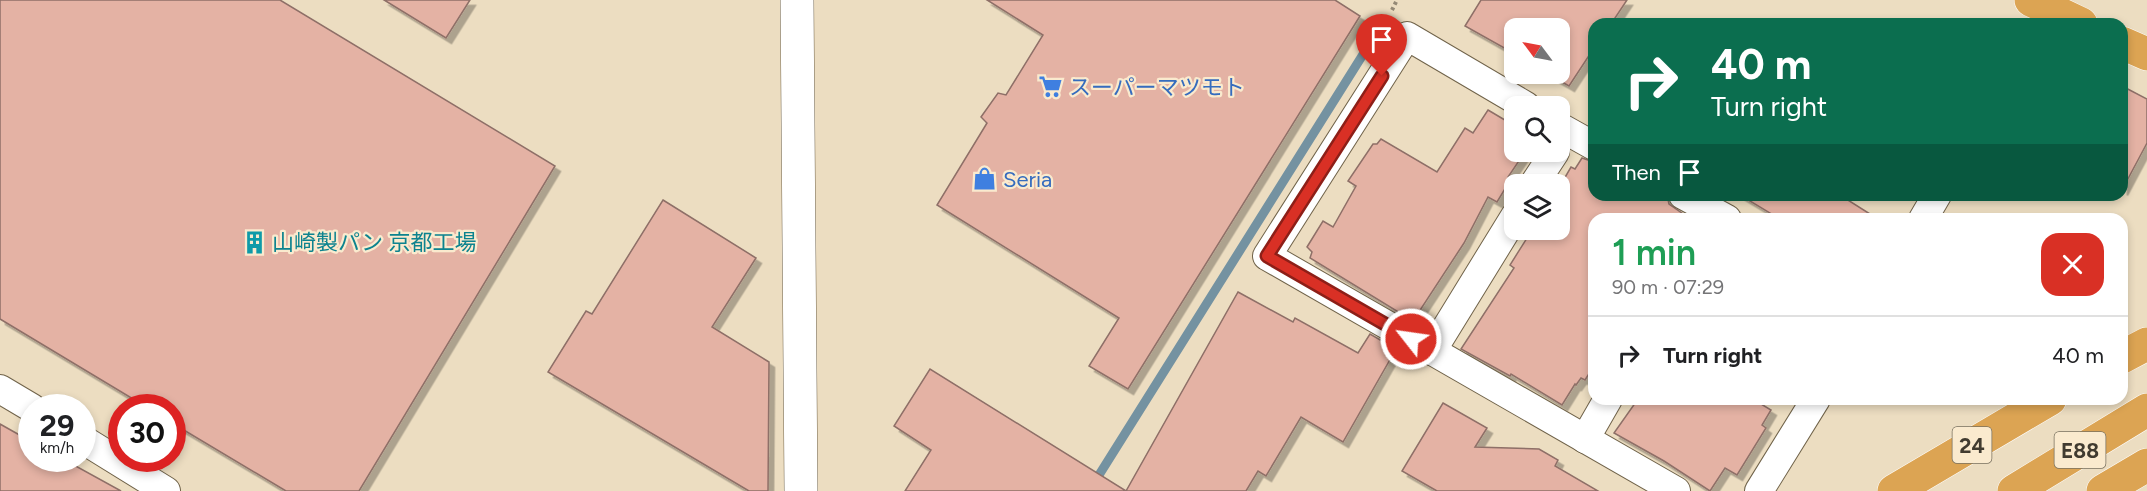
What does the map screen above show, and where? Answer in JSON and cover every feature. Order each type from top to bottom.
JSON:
[{"type":"highway","points":[[2128,46],[2147,54]]},
{"type":"highway","points":[[2128,354],[2147,344]]},
{"type":"highway","name":"24","points":[[1894,491],[2040,405]]},
{"type":"highway","name":"E88","points":[[2014,491],[2147,410]]},
{"type":"highway","name":"E88","points":[[2103,491],[2147,465]]},
{"type":"street","points":[[797,0],[801,491]]},
{"type":"street","points":[[1509,96],[1407,36],[1267,256],[1676,491]]},
{"type":"street","points":[[1570,140],[1588,145]]},
{"type":"street","points":[[1693,201],[1712,213]]},
{"type":"street","points":[[1432,351],[1504,234]]},
{"type":"street","points":[[0,389],[18,400]]},
{"type":"street","points":[[1585,439],[1605,405]]},
{"type":"street","points":[[1759,491],[1811,405]]},
{"type":"street","points":[[96,448],[166,491]]},
{"type":"building","name":"山崎製パン 京都工場","points":[[0,0],[280,0],[555,166],[359,491],[286,491],[186,431],[186,394],[125,394],[0,319]]},
{"type":"building","points":[[384,0],[470,0],[446,38]]},
{"type":"building","points":[[987,0],[1335,0],[1360,16],[1128,389],[1089,366],[1119,318],[937,205],[987,123],[981,117],[998,93],[1006,95],[1043,35]]},
{"type":"building","points":[[1481,0],[1627,0],[1615,18],[1588,18],[1588,57],[1569,86],[1566,84],[1570,84],[1570,18],[1504,18],[1504,48],[1465,26]]},
{"type":"building","points":[[2128,89],[2147,99],[2147,143],[2128,179]]},
{"type":"building","points":[[1488,110],[1504,119],[1504,162],[1518,162],[1510,174],[1504,174],[1504,190],[1497,202],[1488,197],[1464,243],[1413,321],[1310,258],[1312,252],[1307,247],[1323,221],[1333,227],[1356,186],[1348,181],[1373,144],[1377,144],[1381,139],[1437,172],[1465,128],[1473,133]]},
{"type":"building","points":[[1582,158],[1588,160],[1588,201],[1668,201],[1682,213],[1588,213],[1588,375],[1585,380],[1581,378],[1575,384],[1562,405],[1511,374],[1510,376],[1461,349],[1514,268],[1510,265],[1526,240],[1570,240],[1570,174],[1567,174],[1571,167],[1575,169]]},
{"type":"building","points":[[663,200],[756,258],[712,327],[769,362],[768,491],[749,491],[548,372],[586,311],[592,314]]},
{"type":"building","points":[[1750,201],[1850,201],[1868,213],[1770,213]]},
{"type":"building","points":[[1238,292],[1293,322],[1295,318],[1358,353],[1370,334],[1396,349],[1343,442],[1301,417],[1266,476],[1258,471],[1246,491],[1126,491]]},
{"type":"building","points":[[930,369],[1126,491],[905,491],[931,450],[894,426]]},
{"type":"building","points":[[1443,403],[1487,428],[1475,447],[1539,449],[1558,460],[1555,466],[1598,491],[1437,491],[1402,471]]},
{"type":"building","points":[[1634,405],[1763,405],[1771,410],[1762,425],[1766,428],[1737,475],[1725,468],[1710,491],[1664,461],[1614,433]]},
{"type":"building","points":[[0,424],[18,434],[18,472],[87,472],[121,491],[0,491]]},
{"type":"waterway","points":[[1089,491],[1379,29]]},
{"type":"place","name":"スーパーマツモト","points":[[1051,87]]},
{"type":"place","name":"Seria","points":[[985,179]]},
{"type":"place","name":"山崎製パン 京都工場","points":[[254,242]]},
{"type":"route","points":[[1382,76],[1267,256],[1411,339]]}]
